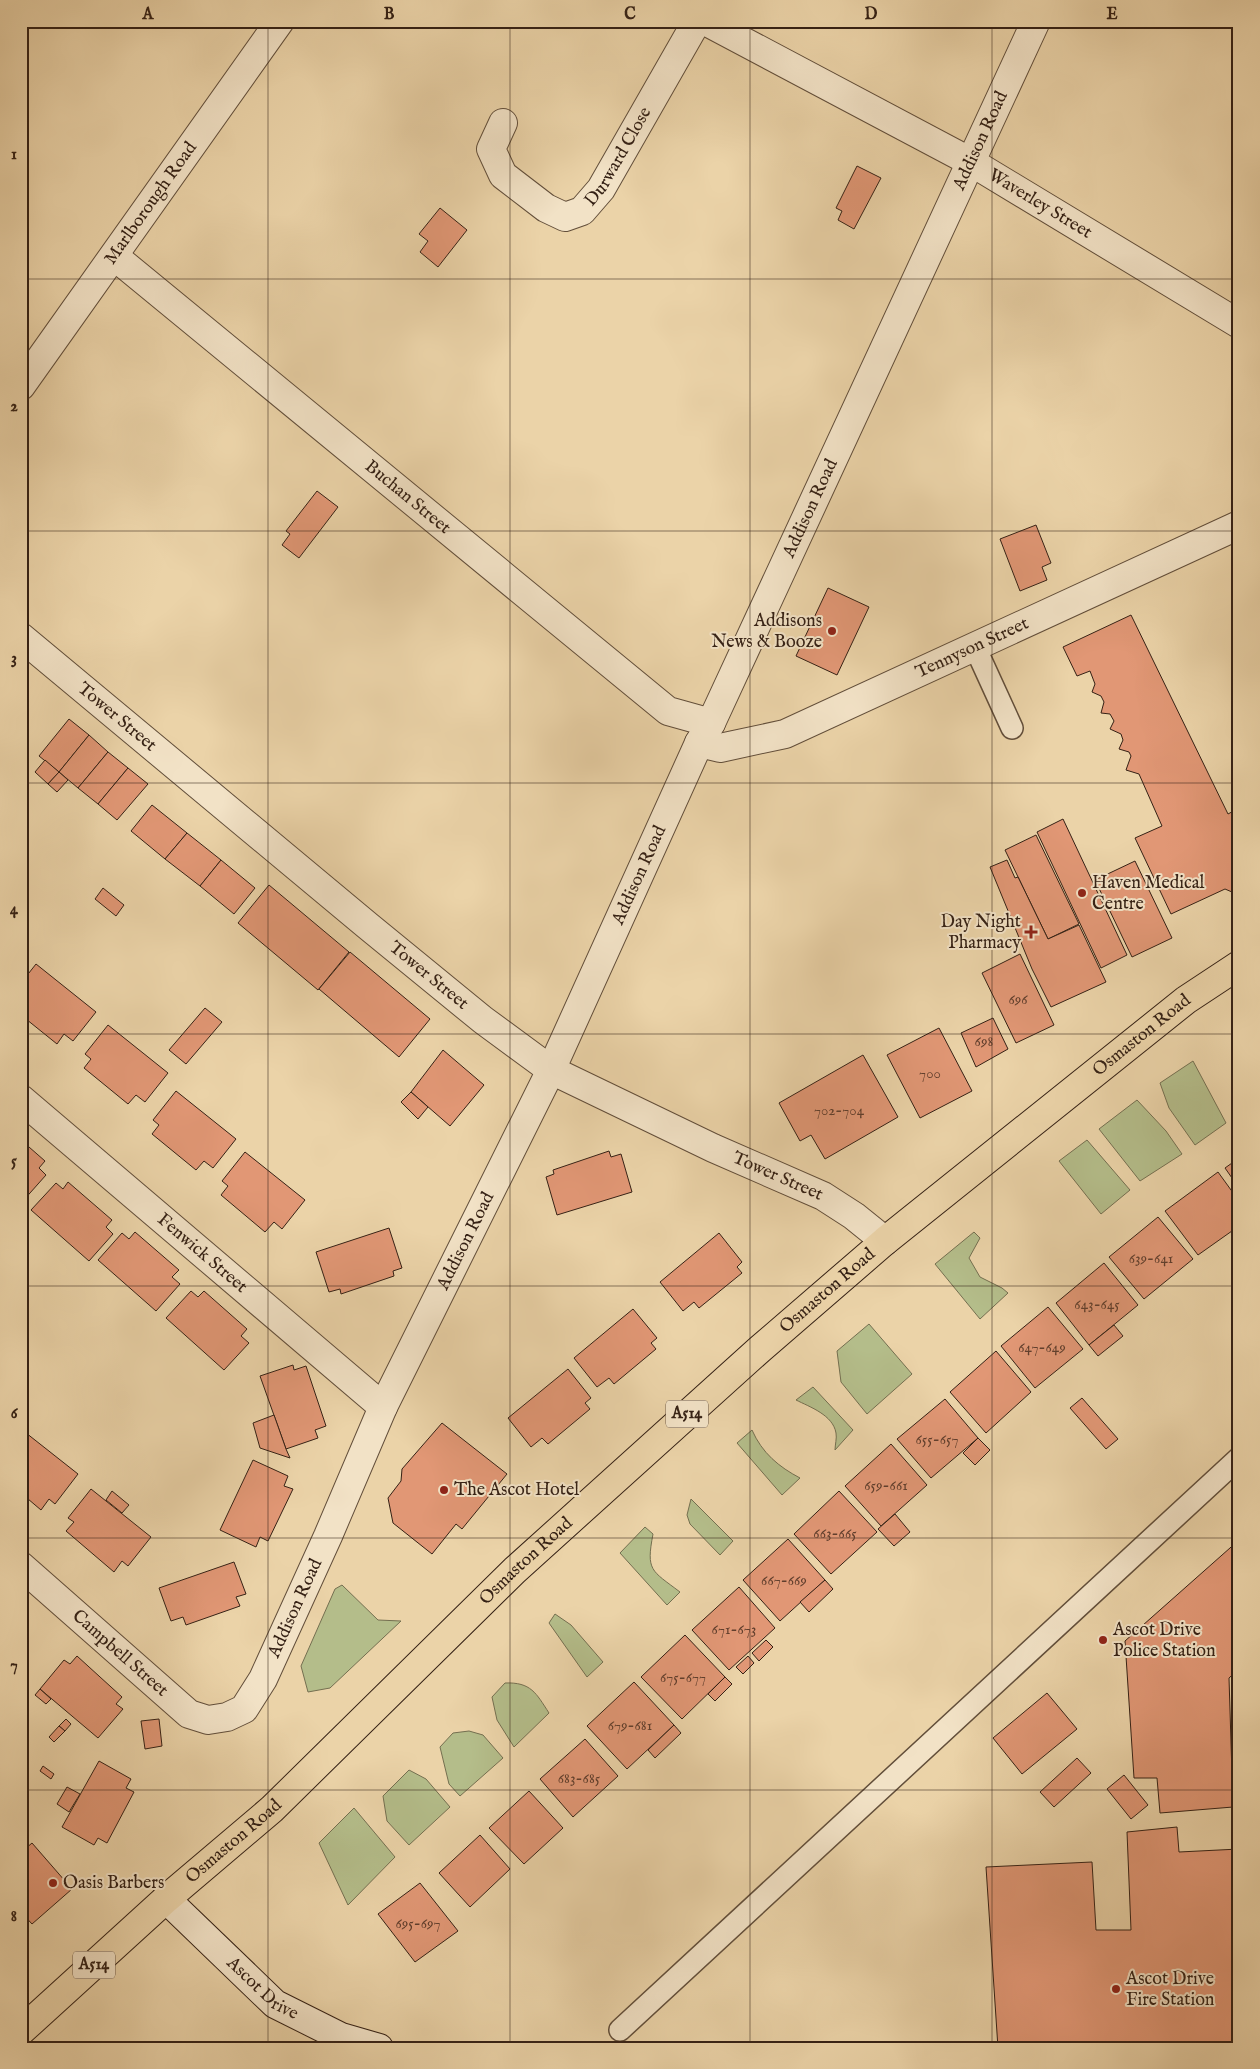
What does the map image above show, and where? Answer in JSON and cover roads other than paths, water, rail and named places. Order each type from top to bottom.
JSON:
[{"type":"main road","name":"Osmaston Road","points":[[21,2031],[166,1899],[272,1809],[523,1563],[760,1349],[885,1241],[1186,1000],[1239,965]]},
{"type":"street","name":"Marlborough Road","points":[[21,386],[280,21]]},
{"type":"street","name":"Durward Close","points":[[503,123],[491,149],[503,175],[546,208],[565,217],[582,211],[601,189],[697,21]]},
{"type":"street","name":"Waverley Street","points":[[705,21],[971,162],[1239,324]]},
{"type":"street","name":"Addison Road","points":[[227,1717],[244,1709],[263,1679],[328,1536],[383,1407],[551,1070],[705,733],[1036,21]]},
{"type":"street","name":"Buchan Street","points":[[114,256],[668,711],[705,733]]},
{"type":"street","name":"Tennyson Street","points":[[705,733],[720,748],[785,734],[1239,525]]},
{"type":"street","name":"Tower Street","points":[[21,636],[368,926],[483,1020],[551,1070],[714,1148],[823,1196],[854,1216],[885,1241]]},
{"type":"street","name":"Fenwick Street","points":[[21,1099],[383,1407]]},
{"type":"street","name":"Campbell Street","points":[[21,1566],[189,1714],[208,1720],[227,1717]]},
{"type":"street","name":"Ascot Drive","points":[[166,1899],[275,2004],[341,2037],[379,2048]]},
{"type":"lane","points":[[975,647],[1012,728]]},
{"type":"lane","points":[[620,2030],[1239,1458]]},
{"type":"place","name":"Addisons News & Booze","points":[[832,631]]},
{"type":"place","name":"Haven Medical Centre","points":[[1082,893]]},
{"type":"place","name":"Day Night Pharmacy","points":[[1031,932]]},
{"type":"place","name":"The Ascot Hotel","points":[[444,1490]]},
{"type":"place","name":"Ascot Drive Police Station","points":[[1103,1640]]},
{"type":"place","name":"Oasis Barbers","points":[[53,1883]]},
{"type":"place","name":"Ascot Drive Fire Station","points":[[1116,1989]]}]
